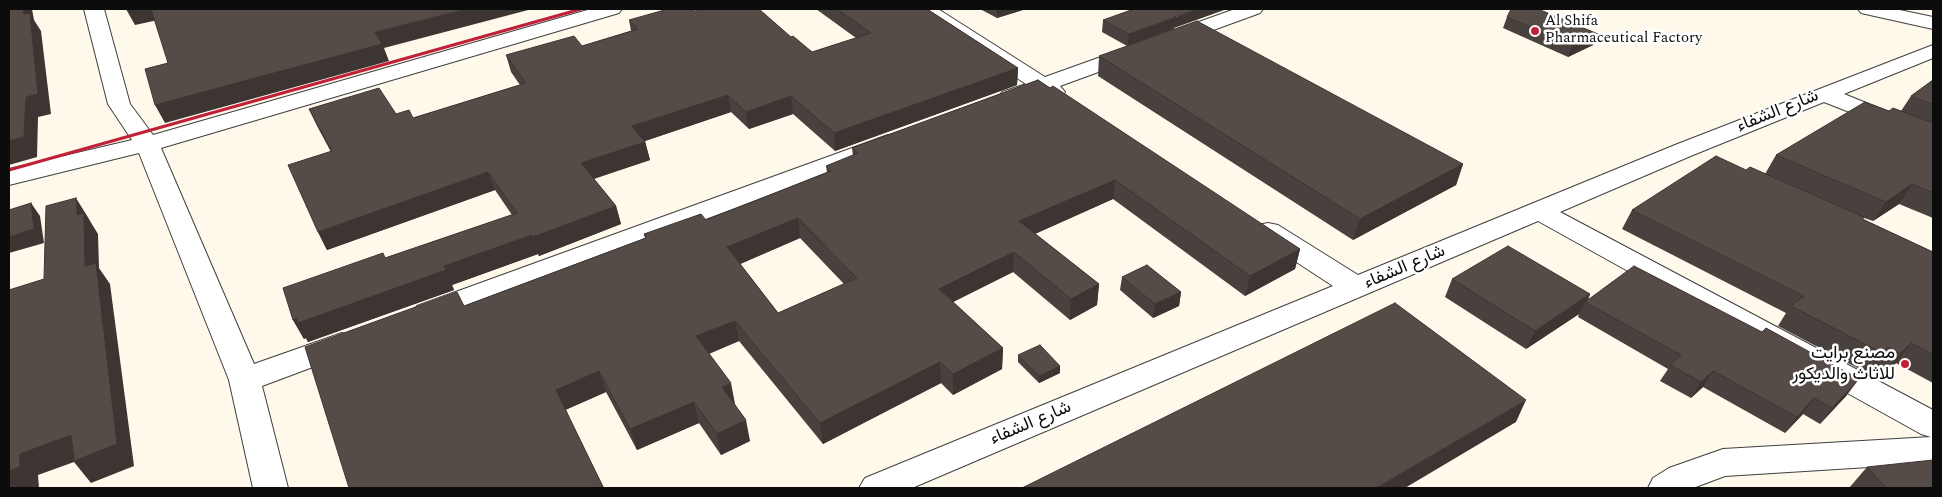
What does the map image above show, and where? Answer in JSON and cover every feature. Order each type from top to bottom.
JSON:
[{"type":"street","points":[[94,9],[119,104],[147,144],[245,380],[270,488]]},
{"type":"street","points":[[9,177],[147,144],[612,9]]},
{"type":"street","points":[[925,9],[1076,106]]},
{"type":"street","points":[[987,106],[1254,9]]},
{"type":"street","points":[[1868,9],[1933,23]]},
{"type":"street","name":"شارع الشفاء","points":[[877,488],[921,480],[1357,288],[1684,150],[1933,51]]},
{"type":"street","points":[[1824,94],[1933,138]]},
{"type":"street","points":[[402,321],[913,133]]},
{"type":"street","points":[[1684,150],[1710,162]]},
{"type":"street","points":[[1539,211],[1933,425]]},
{"type":"street","points":[[1249,219],[1357,288]]},
{"type":"street","points":[[245,380],[365,335]]},
{"type":"street","points":[[1664,488],[1681,478],[1723,463],[1933,450]]},
{"type":"building","points":[[9,9],[23,9],[24,14],[30,13],[38,94],[26,97],[24,137],[9,141]]},
{"type":"building","points":[[151,9],[466,9],[375,32],[382,44],[155,105],[145,69],[168,63]]},
{"type":"building","points":[[668,9],[691,9],[695,11],[704,9],[759,9],[791,37],[793,36],[812,52],[871,33],[837,9],[927,9],[1018,68],[834,133],[791,96],[746,112],[728,95],[632,126],[645,142],[581,163],[616,206],[533,237],[532,235],[444,266],[446,270],[298,323],[296,318],[293,320],[283,288],[383,253],[385,258],[517,213],[488,172],[318,232],[288,165],[332,151],[309,109],[379,88],[396,114],[409,110],[413,118],[526,83],[506,55],[574,36],[582,46],[638,29],[629,20]]},
{"type":"building","points":[[1134,9],[1197,9],[1129,34],[1103,20]]},
{"type":"building","points":[[1511,9],[1538,9],[1598,34],[1572,45],[1507,17]]},
{"type":"building","points":[[1197,21],[1463,164],[1360,219],[1099,56]]},
{"type":"building","points":[[1038,80],[1050,88],[1053,86],[1300,249],[1250,276],[1115,180],[1019,221],[1099,284],[1071,299],[1014,252],[939,289],[1003,348],[953,374],[940,362],[820,423],[735,321],[696,336],[731,383],[722,387],[746,420],[717,434],[694,402],[630,429],[599,371],[556,390],[603,487],[349,488],[305,347],[457,292],[464,306],[646,238],[644,234],[701,214],[706,220],[831,171],[826,166],[858,153],[852,148]],"holes":[[[798,218],[857,278],[778,313],[727,247]]]},
{"type":"building","points":[[1933,80],[1933,105],[1911,96]]},
{"type":"building","points":[[1865,102],[1889,111],[1893,108],[1933,123],[1933,193],[1912,184],[1886,202],[1776,155]]},
{"type":"building","points":[[1716,156],[1746,170],[1750,167],[1864,217],[1862,219],[1933,252],[1933,354],[1911,343],[1900,354],[1888,347],[1882,353],[1791,306],[1804,296],[1632,210]]},
{"type":"building","points":[[76,198],[77,215],[84,213],[85,266],[96,263],[117,444],[74,461],[71,435],[20,454],[20,467],[9,471],[9,290],[44,279],[46,206]]},
{"type":"building","points":[[31,203],[34,229],[9,237],[9,210]]},
{"type":"building","points":[[1508,246],[1590,294],[1535,331],[1452,279]]},
{"type":"building","points":[[1147,265],[1181,292],[1155,304],[1122,277]]},
{"type":"building","points":[[1634,266],[1762,332],[1766,328],[1859,379],[1832,408],[1814,398],[1797,417],[1713,371],[1701,382],[1670,365],[1681,355],[1585,302]]},
{"type":"building","points":[[1395,303],[1526,400],[1376,488],[1022,488]]},
{"type":"building","points":[[1040,345],[1060,366],[1039,376],[1018,355]]},
{"type":"building","points":[[1933,460],[1933,488],[1886,488],[1867,467]]},
{"type":"railway","points":[[9,170],[581,9]]},
{"type":"place","name":"Al Shifa Pharmaceutical Factory","points":[[1535,31]]},
{"type":"place","name":"مصنع برايت للاثاث والديكور","points":[[1905,364]]}]
